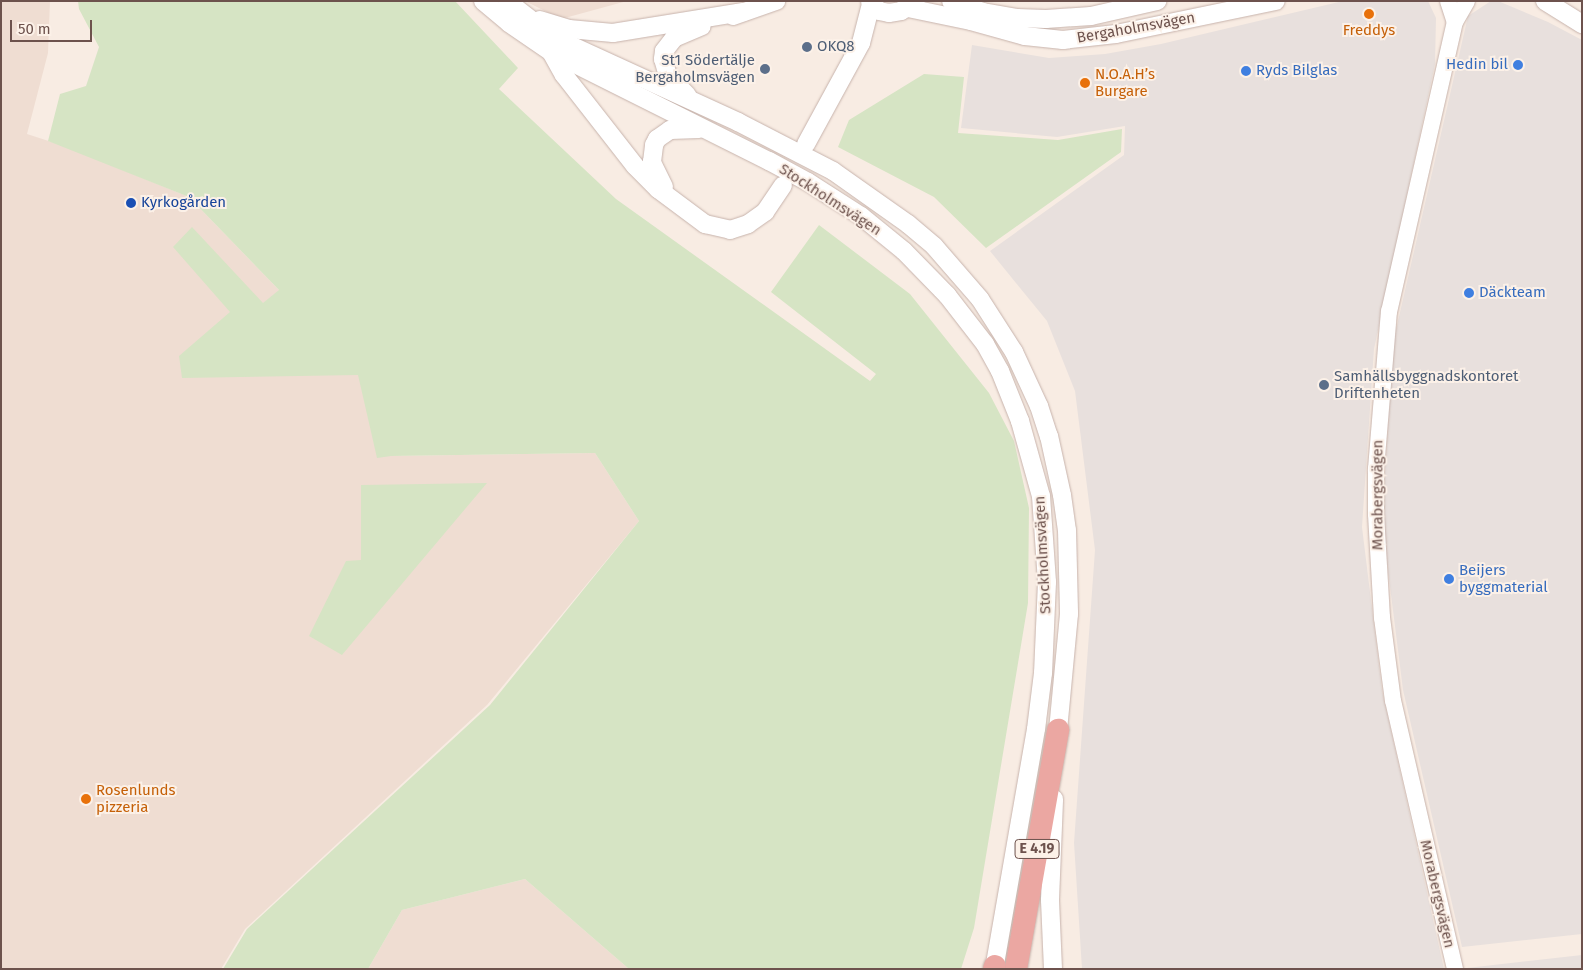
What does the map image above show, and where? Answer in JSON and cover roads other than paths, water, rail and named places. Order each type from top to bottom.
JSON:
[{"type":"highway","name":"E 4.19","points":[[1000,968],[1058,730]]},
{"type":"main road","name":"Stockholmsvägen","points":[[483,1],[509,23],[551,52],[808,182],[861,216],[904,251],[947,295],[985,344],[1011,395],[1041,496],[1047,582],[1043,674],[1000,968]]},
{"type":"main road","name":"Stockholmsvägen","points":[[507,1],[570,45],[641,80],[694,101],[824,167],[884,206],[934,246],[956,270],[999,325],[1039,406],[1049,436],[1062,495],[1067,530],[1069,614],[1058,730],[1050,900],[1053,969]]},
{"type":"main road","points":[[694,101],[673,82],[664,66],[663,59],[668,44],[682,34],[776,1]]},
{"type":"main road","name":"Bergaholmsvägen","points":[[951,1],[984,12],[1017,18],[1046,19],[1091,16],[1157,1]]},
{"type":"main road","name":"Bergaholmsvägen","points":[[912,4],[1025,36],[1063,40],[1116,34],[1276,1]]},
{"type":"main road","points":[[871,2],[879,11],[889,13]]},
{"type":"main road","points":[[861,43],[871,2]]},
{"type":"main road","points":[[1546,3],[1582,24]]},
{"type":"main road","points":[[806,144],[861,43],[889,13],[912,4]]},
{"type":"main road","points":[[523,14],[569,28],[614,32],[744,12]]},
{"type":"main road","points":[[551,52],[564,75],[635,166],[677,204],[704,224],[730,230],[740,228],[756,220],[768,207],[783,185]]},
{"type":"main road","points":[[677,204],[655,172],[652,162],[654,145],[657,139],[670,130],[703,129]]},
{"type":"street","points":[[1448,1],[1455,22]]},
{"type":"street","name":"Morabergsvägen","points":[[1455,969],[1393,700],[1382,618],[1376,514],[1376,469],[1389,312],[1455,22],[1467,1]]},
{"type":"place","name":"Freddys","points":[[1369,14]]},
{"type":"place","name":"OKQ8","points":[[807,47]]},
{"type":"place","name":"Hedin bil","points":[[1518,65]]},
{"type":"place","name":"St1 Södertälje Bergaholmsvägen","points":[[765,69]]},
{"type":"place","name":"Ryds Bilglas","points":[[1246,71]]},
{"type":"place","name":"N.O.A.H’s Burgare","points":[[1085,83]]},
{"type":"place","name":"Kyrkogården","points":[[131,203]]},
{"type":"place","name":"Däckteam","points":[[1469,293]]},
{"type":"place","name":"Samhällsbyggnadskontoret Driftenheten","points":[[1324,385]]},
{"type":"place","name":"Beijers byggmaterial","points":[[1449,579]]},
{"type":"place","name":"Rosenlunds pizzeria","points":[[86,799]]}]
